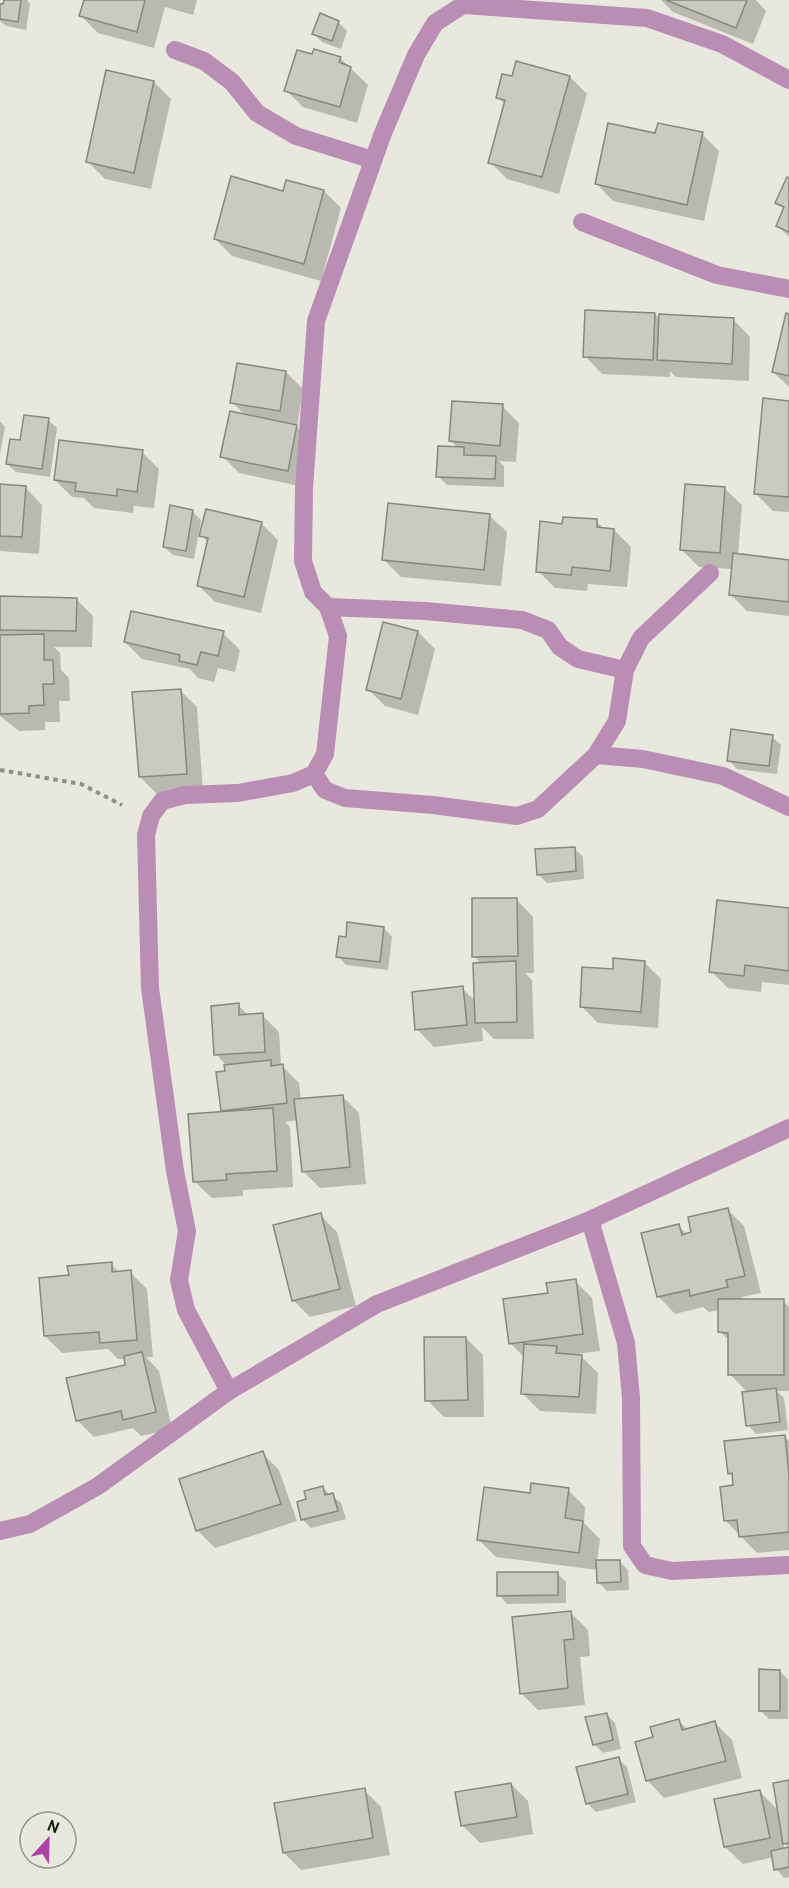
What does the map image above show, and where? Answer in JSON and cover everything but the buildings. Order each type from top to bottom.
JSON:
[{"type":"street","points":[[229,1391],[186,1310],[179,1280],[187,1231],[175,1171],[150,988],[146,835],[151,816],[162,801],[185,795],[249,791],[293,783],[314,774],[325,754],[338,636],[328,607],[312,592],[303,561],[304,488],[316,321],[373,160],[416,55],[435,23],[463,5],[647,18],[722,44],[789,80]]},
{"type":"street","points":[[175,50],[204,61],[232,82],[257,113],[296,136],[373,160]]},
{"type":"street","points":[[582,222],[717,275],[789,289]]},
{"type":"street","points":[[314,774],[325,790],[345,798],[432,805],[517,816],[538,809],[596,755],[617,721],[625,670],[641,638],[710,573]]},
{"type":"street","points":[[328,607],[425,611],[522,620],[548,630],[560,647],[578,659],[625,670]]},
{"type":"street","points":[[596,755],[643,759],[723,776],[789,807]]},
{"type":"street","points":[[0,1531],[30,1524],[98,1486],[229,1391],[377,1304],[590,1220],[789,1128]]},
{"type":"street","points":[[590,1220],[626,1343],[631,1398],[632,1546],[645,1564],[672,1571],[789,1565]]},
{"type":"path","points":[[0,770],[81,784],[128,808],[146,835]]}]
